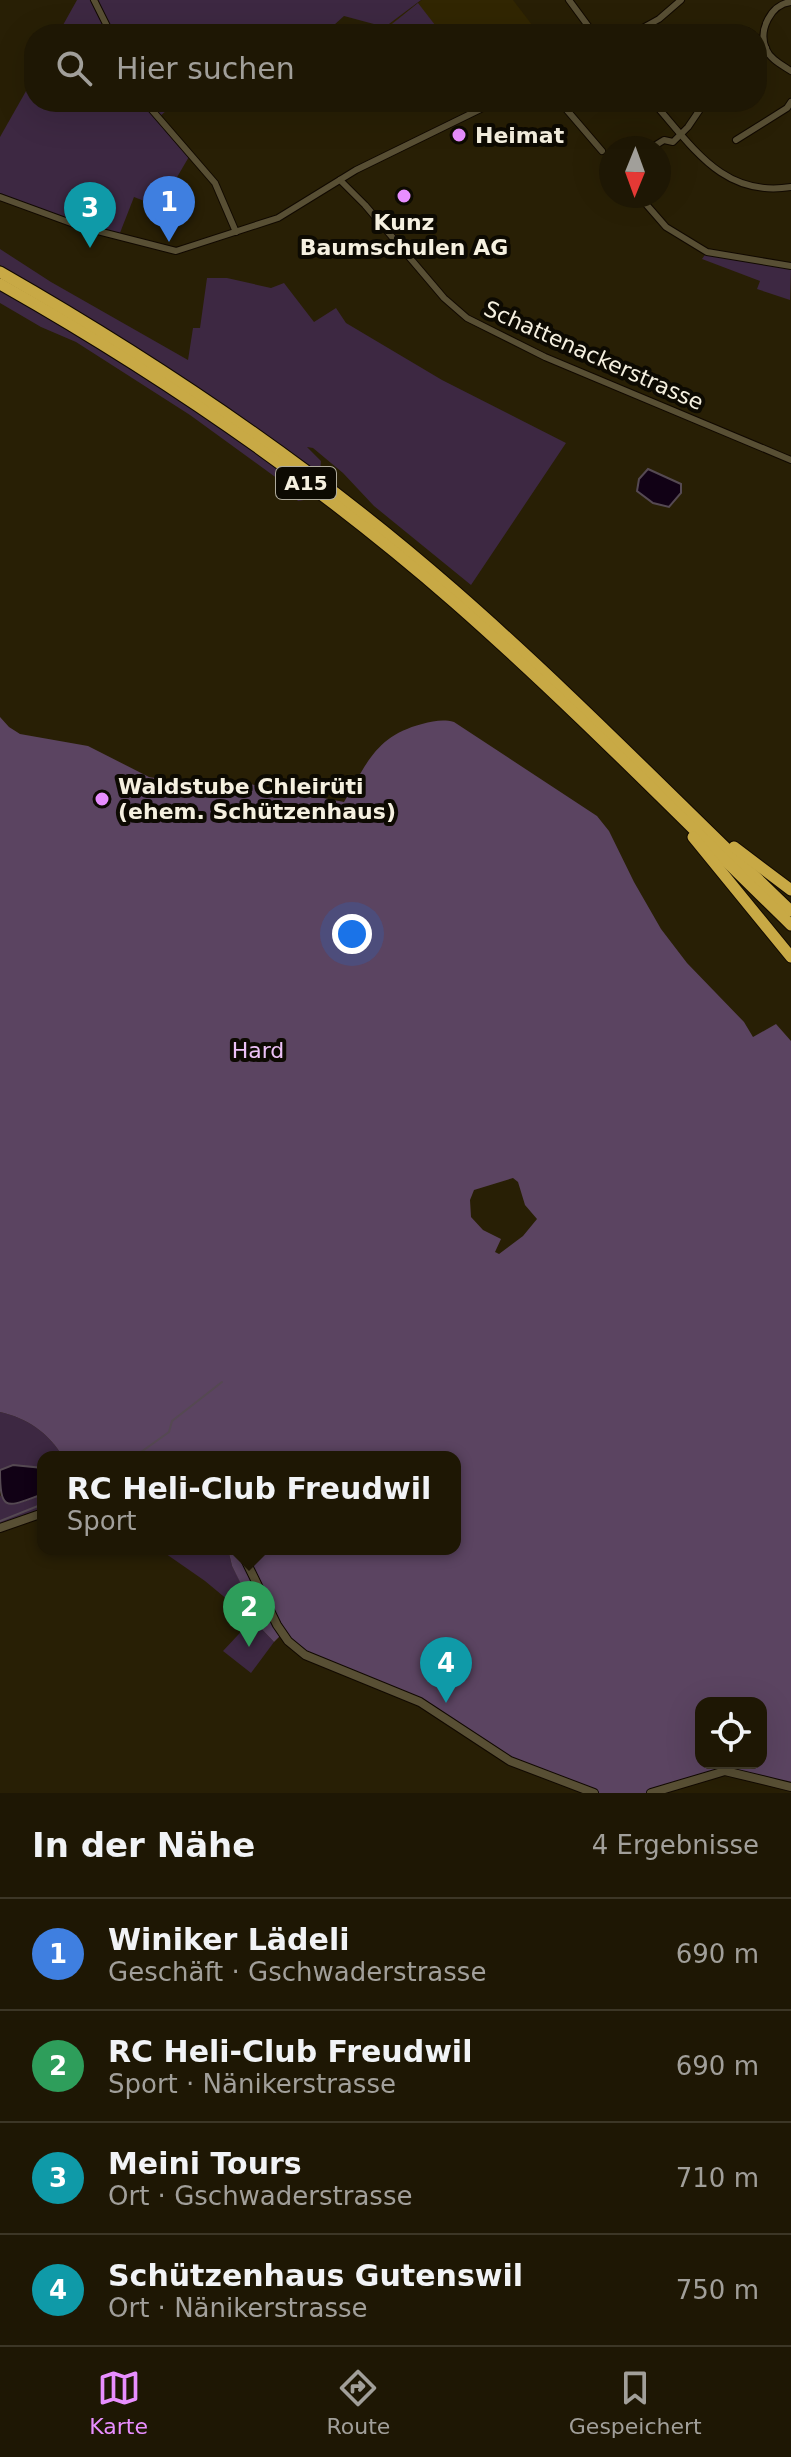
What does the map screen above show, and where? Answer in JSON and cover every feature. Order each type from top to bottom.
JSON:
[{"type":"highway","name":"A15","points":[[0,272],[184,383],[352,505],[505,634],[791,911]]},
{"type":"highway","name":"A15","points":[[0,284],[183,396],[331,501],[483,628],[791,925]]},
{"type":"highway","points":[[663,799],[791,957]]},
{"type":"highway","points":[[692,815],[791,890]]},
{"type":"street","points":[[94,0],[106,24]]},
{"type":"street","points":[[569,0],[587,24]]},
{"type":"street","points":[[650,24],[681,0]]},
{"type":"street","points":[[767,24],[771,13],[783,3],[791,2]]},
{"type":"street","points":[[767,49],[791,71],[791,79]]},
{"type":"street","points":[[736,140],[780,113],[791,102]]},
{"type":"street","points":[[154,112],[215,183],[236,232]]},
{"type":"street","points":[[0,197],[67,222],[166,250],[181,250],[278,218],[340,180],[475,112]]},
{"type":"street","points":[[569,112],[599,148]]},
{"type":"street","points":[[662,112],[709,164],[732,180],[761,188],[791,187]]},
{"type":"street","points":[[671,142],[682,135],[698,112]]},
{"type":"street","name":"Schattenackerstrasse","points":[[340,180],[363,201],[444,298],[467,318],[545,357],[791,460]]},
{"type":"street","points":[[649,208],[666,227],[707,252],[791,266]]},
{"type":"street","points":[[0,1528],[37,1515]]},
{"type":"street","points":[[243,1555],[277,1625],[288,1641],[305,1655],[420,1702],[510,1761],[594,1793]]},
{"type":"street","points":[[651,1793],[725,1771],[791,1787]]},
{"type":"shaded area","points":[[77,0],[421,0],[389,24],[374,24],[344,16],[335,24],[64,24]]},
{"type":"shaded area","points":[[422,0],[513,0],[531,24],[389,24]]},
{"type":"shaded area","points":[[418,3],[434,24],[392,24]]},
{"type":"shaded area","points":[[24,95],[24,112],[165,112],[158,118],[190,155],[166,196],[157,190],[152,204],[134,197],[118,238],[0,197],[0,137]]},
{"type":"shaded area","points":[[0,249],[51,282],[188,360],[193,328],[200,328],[207,278],[227,278],[271,288],[284,283],[314,322],[336,308],[346,323],[442,380],[566,443],[471,585],[374,506],[343,473],[313,448],[307,447],[321,461],[320,473],[163,364],[0,265]]},
{"type":"shaded area","points":[[707,252],[791,269],[790,300],[757,289],[760,281],[702,259]]},
{"type":"shaded area","points":[[0,290],[197,412],[310,493],[310,499],[298,501],[278,479],[190,415],[76,342],[41,327],[0,303]]},
{"type":"shaded area","points":[[648,469],[681,484],[681,493],[669,507],[653,503],[637,491],[639,479]]},
{"type":"shaded area","points":[[0,1412],[36,1428],[58,1451],[37,1451],[37,1467],[13,1465],[0,1470]]},
{"type":"shaded area","points":[[13,1465],[37,1467],[37,1496],[8,1503],[2,1494],[0,1470]]},
{"type":"shaded area","points":[[0,1495],[9,1502],[37,1496],[37,1515],[0,1528]]},
{"type":"shaded area","points":[[168,1555],[229,1555],[254,1608],[253,1620],[274,1642],[251,1673],[223,1651],[252,1620]]},
{"type":"green space","name":"Hard","points":[[0,717],[20,734],[88,746],[149,777],[173,781],[224,779],[344,802],[374,753],[394,736],[426,723],[454,722],[597,816],[609,831],[661,929],[687,963],[744,1022],[753,1037],[776,1024],[791,1041],[791,1787],[736,1772],[651,1793],[594,1793],[521,1766],[437,1712],[329,1667],[282,1634],[274,1642],[253,1620],[253,1608],[229,1555],[461,1555],[461,1451],[58,1451],[36,1428],[0,1412]],"holes":[[[513,1178],[518,1182],[525,1205],[537,1219],[523,1236],[499,1254],[495,1252],[501,1239],[483,1230],[471,1217],[470,1200],[474,1190]]]},
{"type":"waterway","points":[[142,1451],[169,1432],[172,1421],[222,1382]]},
{"type":"waterway","points":[[0,1521],[37,1506]]},
{"type":"place","name":"Heimat","points":[[459,135]]},
{"type":"place","name":"Kunz Baumschulen AG","points":[[404,196]]},
{"type":"place","name":"Winiker Lädeli","points":[[169,242]]},
{"type":"place","name":"Meini Tours","points":[[90,248]]},
{"type":"place","name":"Waldstube Chleirüti (ehem. Schützenhaus)","points":[[102,799]]},
{"type":"place","name":"RC Heli-Club Freudwil","points":[[249,1647]]},
{"type":"place","name":"Schützenhaus Gutenswil","points":[[446,1703]]}]
